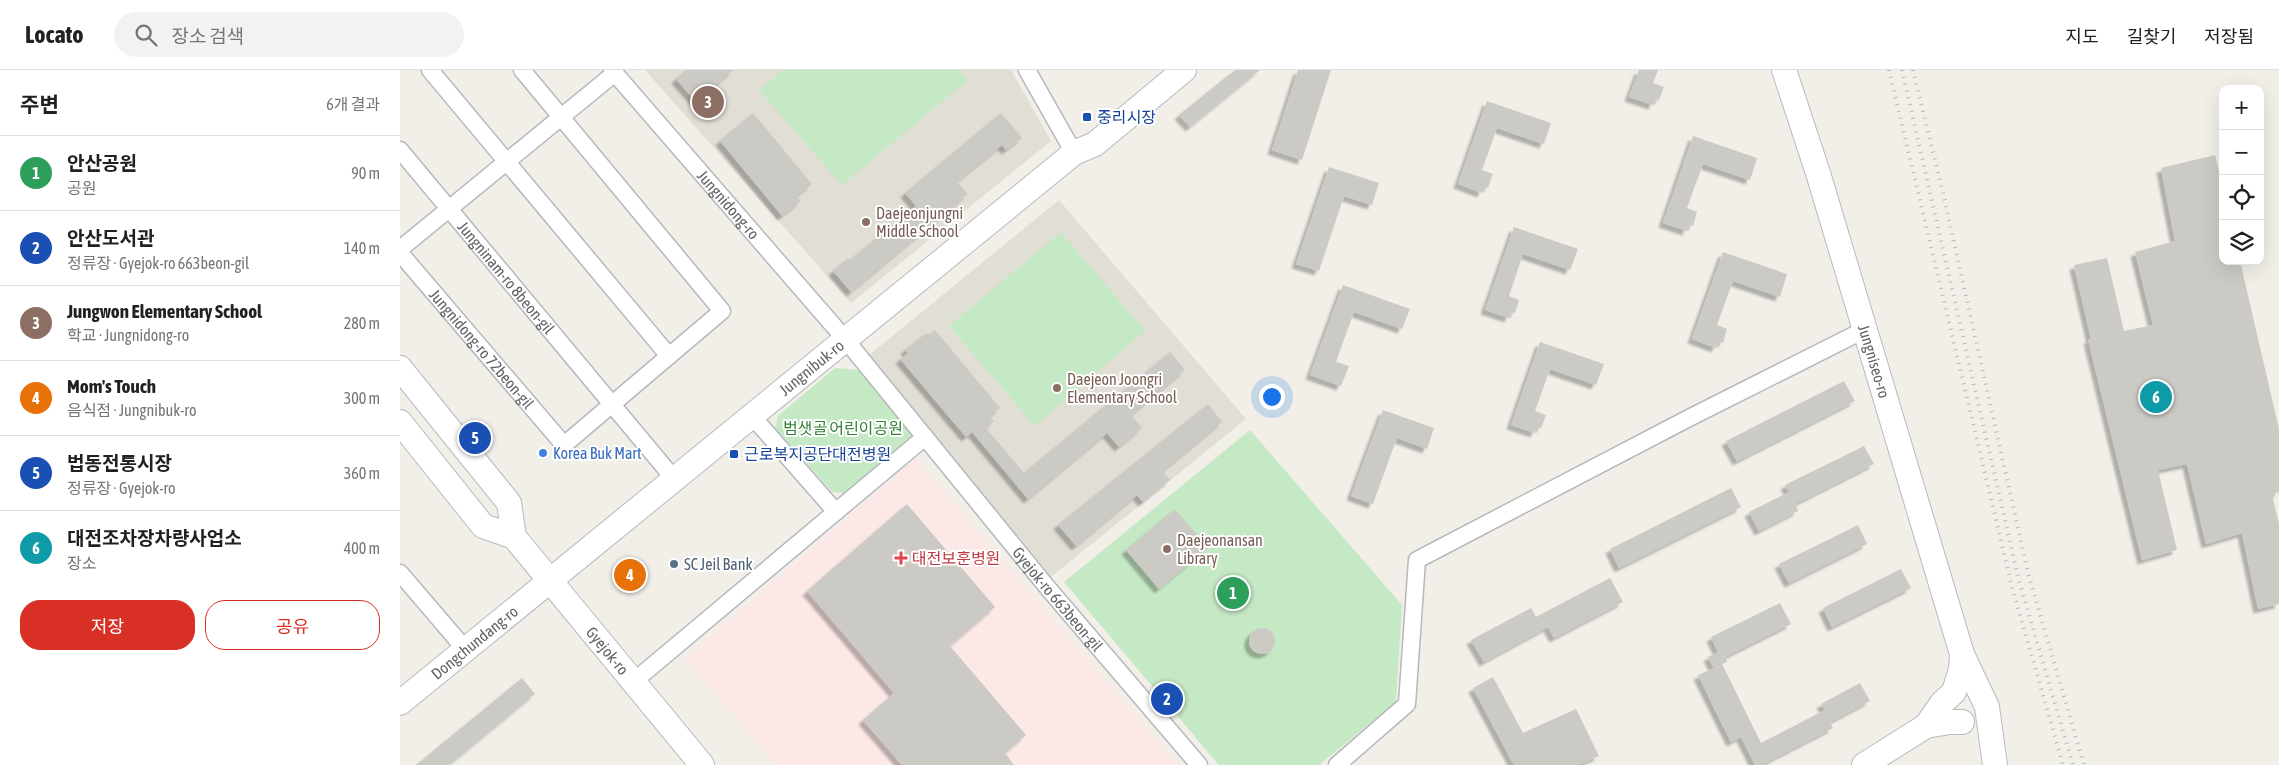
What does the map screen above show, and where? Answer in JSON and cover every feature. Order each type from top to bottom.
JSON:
[{"type":"main road","name":"Jungnibuk-ro","points":[[1074,153],[1086,133],[1163,70]]},
{"type":"main road","name":"Jungnibuk-ro","points":[[550,581],[1074,153],[1094,144],[1184,70]]},
{"type":"main road","name":"Jungniseo-ro","points":[[1784,70],[1818,174],[1962,661]]},
{"type":"main road","points":[[400,368],[509,503],[514,537],[483,526],[400,422]]},
{"type":"main road","name":"Gyejok-ro","points":[[514,537],[702,765]]},
{"type":"main road","name":"Dongchundang-ro","points":[[400,703],[550,581]]},
{"type":"main road","points":[[1962,661],[1987,707],[1992,737],[1991,756]]},
{"type":"main road","points":[[1962,661],[1965,683],[1964,713],[1991,756]]},
{"type":"main road","points":[[1932,723],[1942,703],[1954,692],[1962,661]]},
{"type":"main road","points":[[1864,765],[1932,723],[1947,708],[1964,713],[1980,724],[1984,721],[1988,712],[1987,707]]},
{"type":"main road","points":[[1932,723],[1975,738],[1991,756]]},
{"type":"street","points":[[430,70],[669,356]]},
{"type":"street","points":[[522,70],[722,311],[612,404]]},
{"type":"street","points":[[1027,70],[1074,153]]},
{"type":"street","points":[[400,249],[614,72]]},
{"type":"street","name":"Jungnidong-ro","points":[[614,72],[845,339]]},
{"type":"street","name":"Jungninam-ro 8beon-gil","points":[[400,150],[676,480]]},
{"type":"street","name":"Jungnidong-ro 72beon-gil","points":[[400,253],[564,445],[612,404]]},
{"type":"street","points":[[1337,765],[1407,704],[1417,560],[1689,418],[1864,330]]},
{"type":"street","name":"Gyejok-ro 663beon-gil","points":[[845,339],[1047,587],[1199,765]]},
{"type":"street","points":[[753,417],[836,512]]},
{"type":"street","points":[[633,682],[925,437]]},
{"type":"street","points":[[401,574],[465,649]]},
{"type":"shaded area","name":"Daejeonjungni Middle School","points":[[645,70],[1011,70],[1051,141],[851,303]]},
{"type":"shaded area","name":"Daejeon Joongri Elementary School","points":[[1059,200],[1246,419],[1051,577],[868,356]]},
{"type":"shaded area","name":"대전보훈병원","points":[[916,458],[1178,765],[776,765],[685,658]]},
{"type":"green space","points":[[783,70],[960,70],[968,80],[842,185],[759,90]]},
{"type":"green space","points":[[1061,232],[1145,331],[1035,426],[949,326]]},
{"type":"green space","name":"범샛골 어린이공원","points":[[835,368],[860,370],[917,438],[850,494],[832,492],[775,427],[778,416]]},
{"type":"green space","points":[[1250,430],[1402,605],[1396,702],[1319,765],[1219,765],[1064,582]]},
{"type":"building","points":[[686,70],[734,70],[696,102],[676,79]]},
{"type":"building","points":[[1235,70],[1260,70],[1190,127],[1179,115]]},
{"type":"building","points":[[1298,70],[1331,70],[1302,160],[1272,150]]},
{"type":"building","points":[[1639,70],[1658,70],[1653,83],[1664,87],[1659,100],[1655,99],[1653,105],[1629,97]]},
{"type":"building","points":[[1487,101],[1551,123],[1544,144],[1497,128],[1482,170],[1493,174],[1488,188],[1484,186],[1482,193],[1458,184]]},
{"type":"building","points":[[753,113],[812,184],[797,196],[801,201],[782,216],[720,141]]},
{"type":"building","points":[[1001,113],[1022,138],[1006,150],[1002,145],[957,182],[968,194],[851,292],[833,271],[848,258],[850,260],[916,206],[905,193]]},
{"type":"building","points":[[1693,136],[1757,158],[1750,180],[1703,164],[1687,208],[1697,212],[1693,226],[1689,224],[1687,231],[1663,223]]},
{"type":"building","points":[[2215,155],[2219,172],[2219,265],[2241,265],[2279,429],[2279,492],[2272,494],[2279,524],[2279,604],[2258,609],[2242,533],[2206,544],[2187,464],[2158,470],[2177,550],[2142,560],[2088,339],[2091,339],[2074,265],[2107,258],[2124,331],[2153,325],[2135,252],[2175,241],[2161,168]]},
{"type":"building","points":[[1329,167],[1379,183],[1372,205],[1344,196],[1319,271],[1296,264]]},
{"type":"building","points":[[1514,227],[1578,249],[1570,270],[1523,254],[1509,296],[1519,300],[1515,313],[1511,312],[1509,318],[1485,310]]},
{"type":"building","points":[[1723,252],[1787,274],[1780,297],[1733,281],[1717,325],[1727,329],[1723,343],[1719,341],[1716,348],[1692,339]]},
{"type":"building","points":[[1343,285],[1410,309],[1402,329],[1354,312],[1336,362],[1349,366],[1341,386],[1310,375]]},
{"type":"building","points":[[935,330],[1000,408],[990,416],[994,421],[986,428],[1024,473],[1170,352],[1185,370],[1131,415],[1142,428],[1119,447],[1107,433],[1028,499],[972,432],[966,437],[900,359],[908,353],[905,350],[926,333],[928,335]]},
{"type":"building","points":[[1540,342],[1604,364],[1596,385],[1550,369],[1535,411],[1546,415],[1541,428],[1537,427],[1535,433],[1511,425]]},
{"type":"building","points":[[1844,381],[1855,401],[1737,461],[1726,441]]},
{"type":"building","points":[[1208,404],[1222,422],[1163,471],[1170,480],[1143,502],[1137,495],[1076,546],[1058,525]]},
{"type":"building","points":[[1383,410],[1434,428],[1427,449],[1397,438],[1373,504],[1351,496]]},
{"type":"building","points":[[1864,446],[1874,464],[1795,504],[1798,511],[1759,531],[1749,512],[1789,492],[1785,485]]},
{"type":"building","points":[[1731,488],[1741,507],[1619,568],[1610,549]]},
{"type":"building","points":[[907,504],[995,607],[950,646],[1026,735],[1005,753],[1014,765],[902,765],[863,720],[894,693],[807,591]]},
{"type":"building","name":"Daejeonansan Library","points":[[1175,509],[1208,548],[1159,589],[1126,550]]},
{"type":"building","points":[[1858,525],[1867,544],[1789,583],[1779,564]]},
{"type":"building","points":[[1901,569],[1911,588],[1832,627],[1823,608]]},
{"type":"building","points":[[1610,578],[1623,602],[1554,638],[1548,627],[1484,662],[1471,640],[1531,608],[1536,617]]},
{"type":"building","points":[[1780,603],[1791,624],[1725,657],[1727,662],[1722,664],[1761,743],[1825,710],[1821,704],[1860,683],[1870,701],[1830,722],[1833,728],[1761,765],[1755,765],[1741,737],[1731,742],[1698,675],[1714,668],[1708,657],[1718,652],[1711,637]]},
{"type":"building","points":[[1262,628],[1271,632],[1275,641],[1271,650],[1262,654],[1253,650],[1249,641],[1253,632]]},
{"type":"building","points":[[1493,677],[1523,733],[1576,709],[1599,756],[1578,765],[1514,765],[1473,688]]},
{"type":"building","points":[[522,678],[535,694],[449,765],[416,765]]},
{"type":"railway","points":[[1889,70],[2012,587],[2063,765]]},
{"type":"railway","points":[[1902,70],[2018,577],[2073,765]]},
{"type":"railway","points":[[1913,70],[1943,193],[2028,573],[2084,765]]},
{"type":"place","name":"Jungwon Elementary School","points":[[708,102]]},
{"type":"place","name":"중리시장","points":[[1087,117]]},
{"type":"place","name":"Daejeonjungni Middle School","points":[[866,222]]},
{"type":"place","name":"Daejeon Joongri Elementary School","points":[[1057,388]]},
{"type":"place","name":"대전조차장차량사업소","points":[[2156,397]]},
{"type":"place","name":"법동전통시장","points":[[475,438]]},
{"type":"place","name":"Korea Buk Mart","points":[[543,453]]},
{"type":"place","name":"근로복지공단대전병원","points":[[734,454]]},
{"type":"place","name":"Daejeonansan Library","points":[[1167,549]]},
{"type":"place","name":"대전보훈병원","points":[[901,558]]},
{"type":"place","name":"SC Jeil Bank","points":[[674,564]]},
{"type":"place","name":"Mom's Touch","points":[[630,575]]},
{"type":"place","name":"안산공원","points":[[1233,593]]},
{"type":"place","name":"안산도서관","points":[[1167,699]]}]
